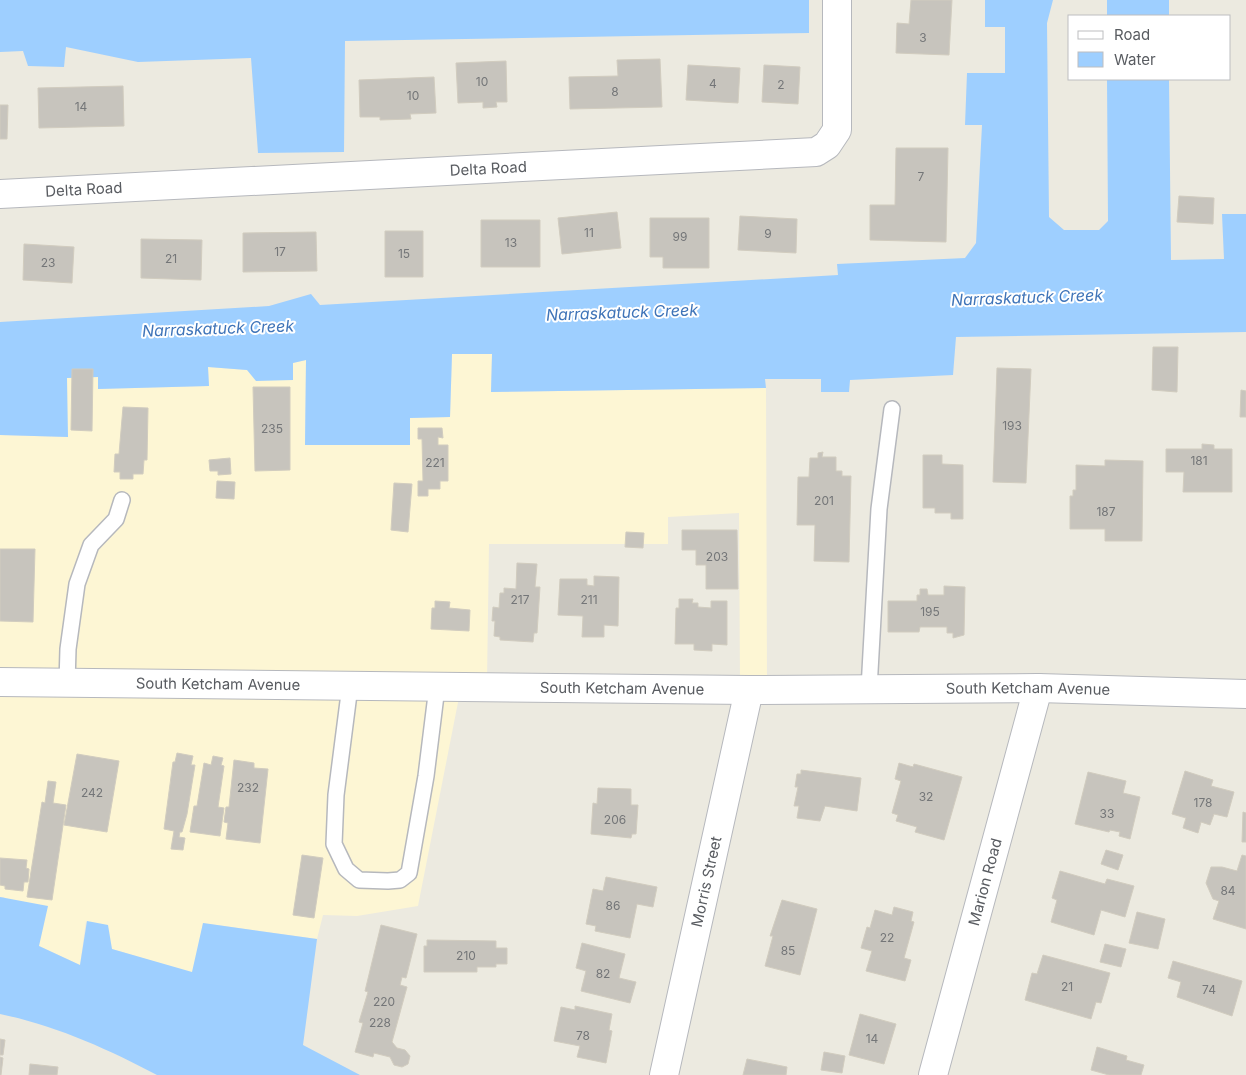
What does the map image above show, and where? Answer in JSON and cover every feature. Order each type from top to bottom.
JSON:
[{"type":"street","name":"Delta Road","points":[[0,194],[816,152],[827,145],[837,130],[837,0]]},
{"type":"street","name":"South Ketcham Avenue","points":[[0,682],[749,690],[1038,688],[1246,694]]},
{"type":"street","name":"Marion Road","points":[[933,1075],[1038,688]]},
{"type":"street","name":"Morris Street","points":[[664,1075],[749,690]]},
{"type":"lane","points":[[869,689],[879,509],[892,409]]},
{"type":"lane","points":[[67,683],[68,649],[77,584],[91,545],[116,519],[122,500]]},
{"type":"lane","points":[[350,686],[336,795],[334,844],[346,869],[358,880],[388,882],[400,880],[409,873],[426,776],[437,687]]},
{"type":"shaded area","points":[[452,354],[492,354],[491,392],[766,388],[767,685],[740,684],[739,513],[668,517],[668,544],[489,544],[487,681],[462,682],[418,906],[357,916],[323,915],[317,939],[203,923],[193,973],[112,949],[86,921],[80,965],[39,946],[4,897],[0,897],[0,435],[67,437],[67,378],[99,377],[98,389],[209,386],[208,367],[247,370],[293,380],[293,363],[306,360],[305,445],[410,418],[450,417]]},
{"type":"water","points":[[0,0],[809,0],[809,33],[345,41],[344,152],[258,153],[251,58],[138,62],[66,47],[64,67],[28,66],[23,51],[0,52]]},
{"type":"water","name":"Narraskatuck Creek","points":[[985,0],[1053,0],[1047,23],[1049,217],[1064,230],[1099,230],[1108,221],[1107,80],[1169,80],[1171,260],[1224,259],[1222,214],[1246,214],[1246,332],[956,337],[953,375],[850,380],[849,392],[821,392],[821,379],[765,379],[766,388],[491,392],[492,354],[452,354],[450,417],[410,418],[410,445],[305,445],[306,360],[293,363],[293,380],[256,381],[247,370],[208,367],[209,386],[98,389],[98,377],[67,378],[68,437],[0,435],[0,322],[269,306],[311,294],[320,305],[838,275],[837,264],[965,258],[976,243],[982,125],[965,125],[967,73],[1005,73],[1005,27],[985,27]]},
{"type":"water","points":[[1107,0],[1169,0],[1169,15],[1107,15]]},
{"type":"water","points":[[0,897],[48,906],[39,946],[80,965],[87,921],[108,925],[112,949],[192,972],[203,923],[317,939],[303,1045],[360,1075],[157,1075],[119,1056],[60,1031],[0,1014]]},
{"type":"building","points":[[911,0],[952,0],[949,55],[896,53],[897,23],[909,24]]},
{"type":"building","points":[[660,59],[662,107],[570,109],[569,77],[618,76],[617,60]]},
{"type":"building","points":[[506,61],[507,102],[496,102],[497,107],[483,108],[483,102],[458,103],[456,63]]},
{"type":"building","points":[[688,65],[740,68],[738,103],[686,100]]},
{"type":"building","points":[[764,65],[800,67],[798,104],[762,102]]},
{"type":"building","points":[[434,77],[436,113],[410,114],[411,119],[380,120],[380,117],[360,117],[359,80]]},
{"type":"building","points":[[123,86],[124,126],[39,128],[38,88]]},
{"type":"building","points":[[0,105],[8,105],[7,139],[0,139]]},
{"type":"building","points":[[896,148],[948,148],[946,242],[870,240],[870,205],[895,205]]},
{"type":"building","points":[[1179,196],[1214,198],[1213,224],[1177,222]]},
{"type":"building","points":[[617,212],[621,248],[562,254],[558,218]]},
{"type":"building","points":[[740,216],[797,219],[796,253],[738,250]]},
{"type":"building","points":[[650,218],[709,218],[709,268],[663,268],[663,257],[650,257]]},
{"type":"building","points":[[481,220],[540,220],[540,267],[481,267]]},
{"type":"building","points":[[385,231],[423,231],[423,277],[385,277]]},
{"type":"building","points":[[316,232],[317,271],[243,272],[243,233]]},
{"type":"building","points":[[141,239],[202,240],[201,280],[141,278]]},
{"type":"building","points":[[24,244],[74,247],[72,283],[23,280]]},
{"type":"building","points":[[1153,347],[1178,347],[1177,392],[1152,390]]},
{"type":"building","points":[[997,368],[1031,369],[1026,483],[993,482]]},
{"type":"building","points":[[72,369],[93,369],[92,431],[71,430]]},
{"type":"building","points":[[253,387],[290,387],[290,470],[255,471]]},
{"type":"building","points":[[1241,390],[1246,391],[1246,417],[1240,417]]},
{"type":"building","points":[[123,407],[148,408],[147,460],[144,460],[143,474],[133,474],[133,479],[120,479],[120,472],[114,472],[115,454],[119,454]]},
{"type":"building","points":[[418,428],[442,428],[443,438],[438,437],[438,445],[448,445],[448,481],[440,481],[440,489],[428,489],[428,496],[418,496],[418,481],[423,481],[422,439],[418,439]]},
{"type":"building","points":[[1202,444],[1214,445],[1214,449],[1232,449],[1232,492],[1183,492],[1184,472],[1166,472],[1166,449],[1202,449]]},
{"type":"building","points":[[823,452],[822,457],[836,457],[836,471],[842,471],[842,476],[851,476],[849,562],[814,561],[815,525],[797,525],[798,477],[809,477],[810,458],[818,458],[818,453]]},
{"type":"building","points":[[923,455],[942,455],[942,464],[963,465],[963,519],[951,519],[951,513],[935,513],[935,508],[923,508]]},
{"type":"building","points":[[230,458],[231,474],[218,475],[218,471],[210,471],[209,460]]},
{"type":"building","points":[[1105,460],[1143,461],[1142,541],[1105,541],[1105,529],[1070,529],[1070,496],[1073,496],[1073,490],[1076,490],[1076,465],[1105,466]]},
{"type":"building","points":[[217,481],[235,482],[234,499],[216,498]]},
{"type":"building","points":[[394,483],[412,484],[408,532],[391,530]]},
{"type":"building","points":[[682,530],[737,530],[738,589],[706,589],[706,565],[696,565],[696,550],[682,550]]},
{"type":"building","points":[[626,532],[644,533],[643,548],[625,547]]},
{"type":"building","points":[[0,549],[35,549],[33,622],[0,621]]},
{"type":"building","points":[[517,563],[537,564],[535,587],[540,587],[537,633],[534,633],[533,642],[500,640],[500,637],[494,636],[495,621],[492,621],[493,607],[499,608],[500,593],[504,593],[504,588],[516,589]]},
{"type":"building","points":[[594,576],[619,577],[618,626],[604,625],[604,637],[582,637],[583,616],[558,615],[560,579],[587,579],[587,585],[594,586]]},
{"type":"building","points":[[944,586],[965,587],[964,635],[953,638],[953,633],[947,633],[947,627],[920,627],[919,632],[888,632],[888,601],[917,601],[920,589],[927,589],[928,595],[944,595]]},
{"type":"building","points":[[679,599],[693,599],[692,603],[698,603],[698,607],[711,608],[711,601],[727,601],[727,645],[712,644],[712,651],[694,650],[694,644],[675,644],[676,608],[679,608]]},
{"type":"building","points":[[435,601],[450,602],[449,608],[470,610],[469,631],[431,629],[432,608],[435,608]]},
{"type":"building","points":[[177,753],[193,756],[191,765],[195,765],[187,814],[179,837],[185,838],[183,850],[171,849],[174,831],[164,829],[173,762],[175,762]]},
{"type":"building","points":[[77,754],[119,761],[107,832],[64,825]]},
{"type":"building","points":[[213,756],[223,758],[221,765],[224,766],[218,807],[224,808],[220,836],[190,832],[194,806],[197,806],[204,763],[211,765]]},
{"type":"building","points":[[234,760],[254,763],[254,768],[268,769],[260,843],[226,839],[228,823],[224,822],[226,807],[229,807]]},
{"type":"building","points":[[899,763],[913,767],[914,764],[962,777],[944,840],[915,832],[917,827],[896,821],[898,815],[892,813],[901,781],[895,779]]},
{"type":"building","points":[[801,770],[861,778],[857,811],[825,806],[820,821],[797,818],[799,806],[794,806],[798,787],[795,787],[797,774],[801,774]]},
{"type":"building","points":[[1185,771],[1213,780],[1211,786],[1234,792],[1227,817],[1214,814],[1210,825],[1201,822],[1198,833],[1183,828],[1186,818],[1172,814]]},
{"type":"building","points":[[1088,772],[1126,781],[1123,793],[1140,797],[1130,839],[1119,836],[1120,832],[1110,830],[1109,832],[1075,824]]},
{"type":"building","points":[[48,781],[56,782],[53,803],[66,805],[52,900],[27,897],[42,802],[45,803]]},
{"type":"building","points":[[598,788],[631,789],[631,805],[638,805],[636,834],[632,834],[631,838],[591,834],[593,803],[597,804]]},
{"type":"building","points":[[1243,812],[1246,813],[1246,842],[1242,842]]},
{"type":"building","points":[[1106,850],[1123,855],[1118,870],[1101,864]]},
{"type":"building","points":[[302,855],[323,858],[314,918],[293,915]]},
{"type":"building","points":[[1242,855],[1246,856],[1246,929],[1213,919],[1219,901],[1213,899],[1206,883],[1211,867],[1222,867],[1237,871]]},
{"type":"building","points":[[0,858],[27,860],[26,868],[29,869],[28,882],[24,882],[23,891],[5,889],[5,886],[0,885]]},
{"type":"building","points":[[1060,871],[1105,884],[1107,879],[1134,886],[1125,917],[1101,910],[1094,935],[1051,922],[1057,900],[1052,898]]},
{"type":"building","points":[[606,877],[657,887],[653,907],[637,904],[630,938],[595,931],[596,926],[586,924],[593,889],[603,891]]},
{"type":"building","points":[[782,900],[817,909],[800,975],[765,966],[773,936],[770,936]]},
{"type":"building","points":[[894,907],[913,912],[911,921],[914,922],[904,958],[911,960],[905,981],[866,971],[872,951],[861,948],[867,927],[870,928],[875,910],[892,915]]},
{"type":"building","points":[[1137,912],[1165,919],[1158,949],[1129,943]]},
{"type":"building","points":[[381,925],[417,934],[406,978],[402,977],[400,985],[407,987],[392,1042],[397,1048],[405,1050],[410,1056],[408,1064],[402,1067],[394,1065],[390,1057],[374,1053],[373,1057],[355,1052],[363,1023],[359,1022],[368,992],[365,991]]},
{"type":"building","points":[[427,940],[496,941],[496,948],[507,948],[507,964],[496,964],[496,967],[477,967],[477,972],[424,972],[424,946],[427,946]]},
{"type":"building","points":[[582,943],[625,954],[619,978],[636,982],[630,1003],[581,991],[586,971],[576,968]]},
{"type":"building","points":[[1105,944],[1126,949],[1121,967],[1100,962]]},
{"type":"building","points":[[1043,955],[1110,973],[1101,1003],[1096,1002],[1091,1019],[1025,1000],[1032,973],[1037,974]]},
{"type":"building","points":[[1173,961],[1242,981],[1232,1016],[1177,997],[1181,982],[1168,978]]},
{"type":"building","points":[[575,1006],[612,1014],[609,1030],[612,1031],[606,1063],[577,1057],[580,1046],[554,1041],[561,1007],[575,1010]]},
{"type":"building","points":[[860,1014],[896,1024],[884,1064],[849,1055]]},
{"type":"building","points":[[0,1039],[5,1040],[3,1055],[0,1055]]},
{"type":"building","points":[[1097,1047],[1127,1056],[1126,1060],[1144,1065],[1141,1075],[1109,1075],[1091,1070]]},
{"type":"building","points":[[824,1052],[845,1056],[842,1073],[821,1070]]},
{"type":"building","points":[[0,1057],[3,1058],[1,1075],[0,1075]]},
{"type":"building","points":[[747,1059],[787,1067],[786,1075],[743,1075]]},
{"type":"building","points":[[30,1064],[58,1067],[57,1075],[29,1075]]}]
